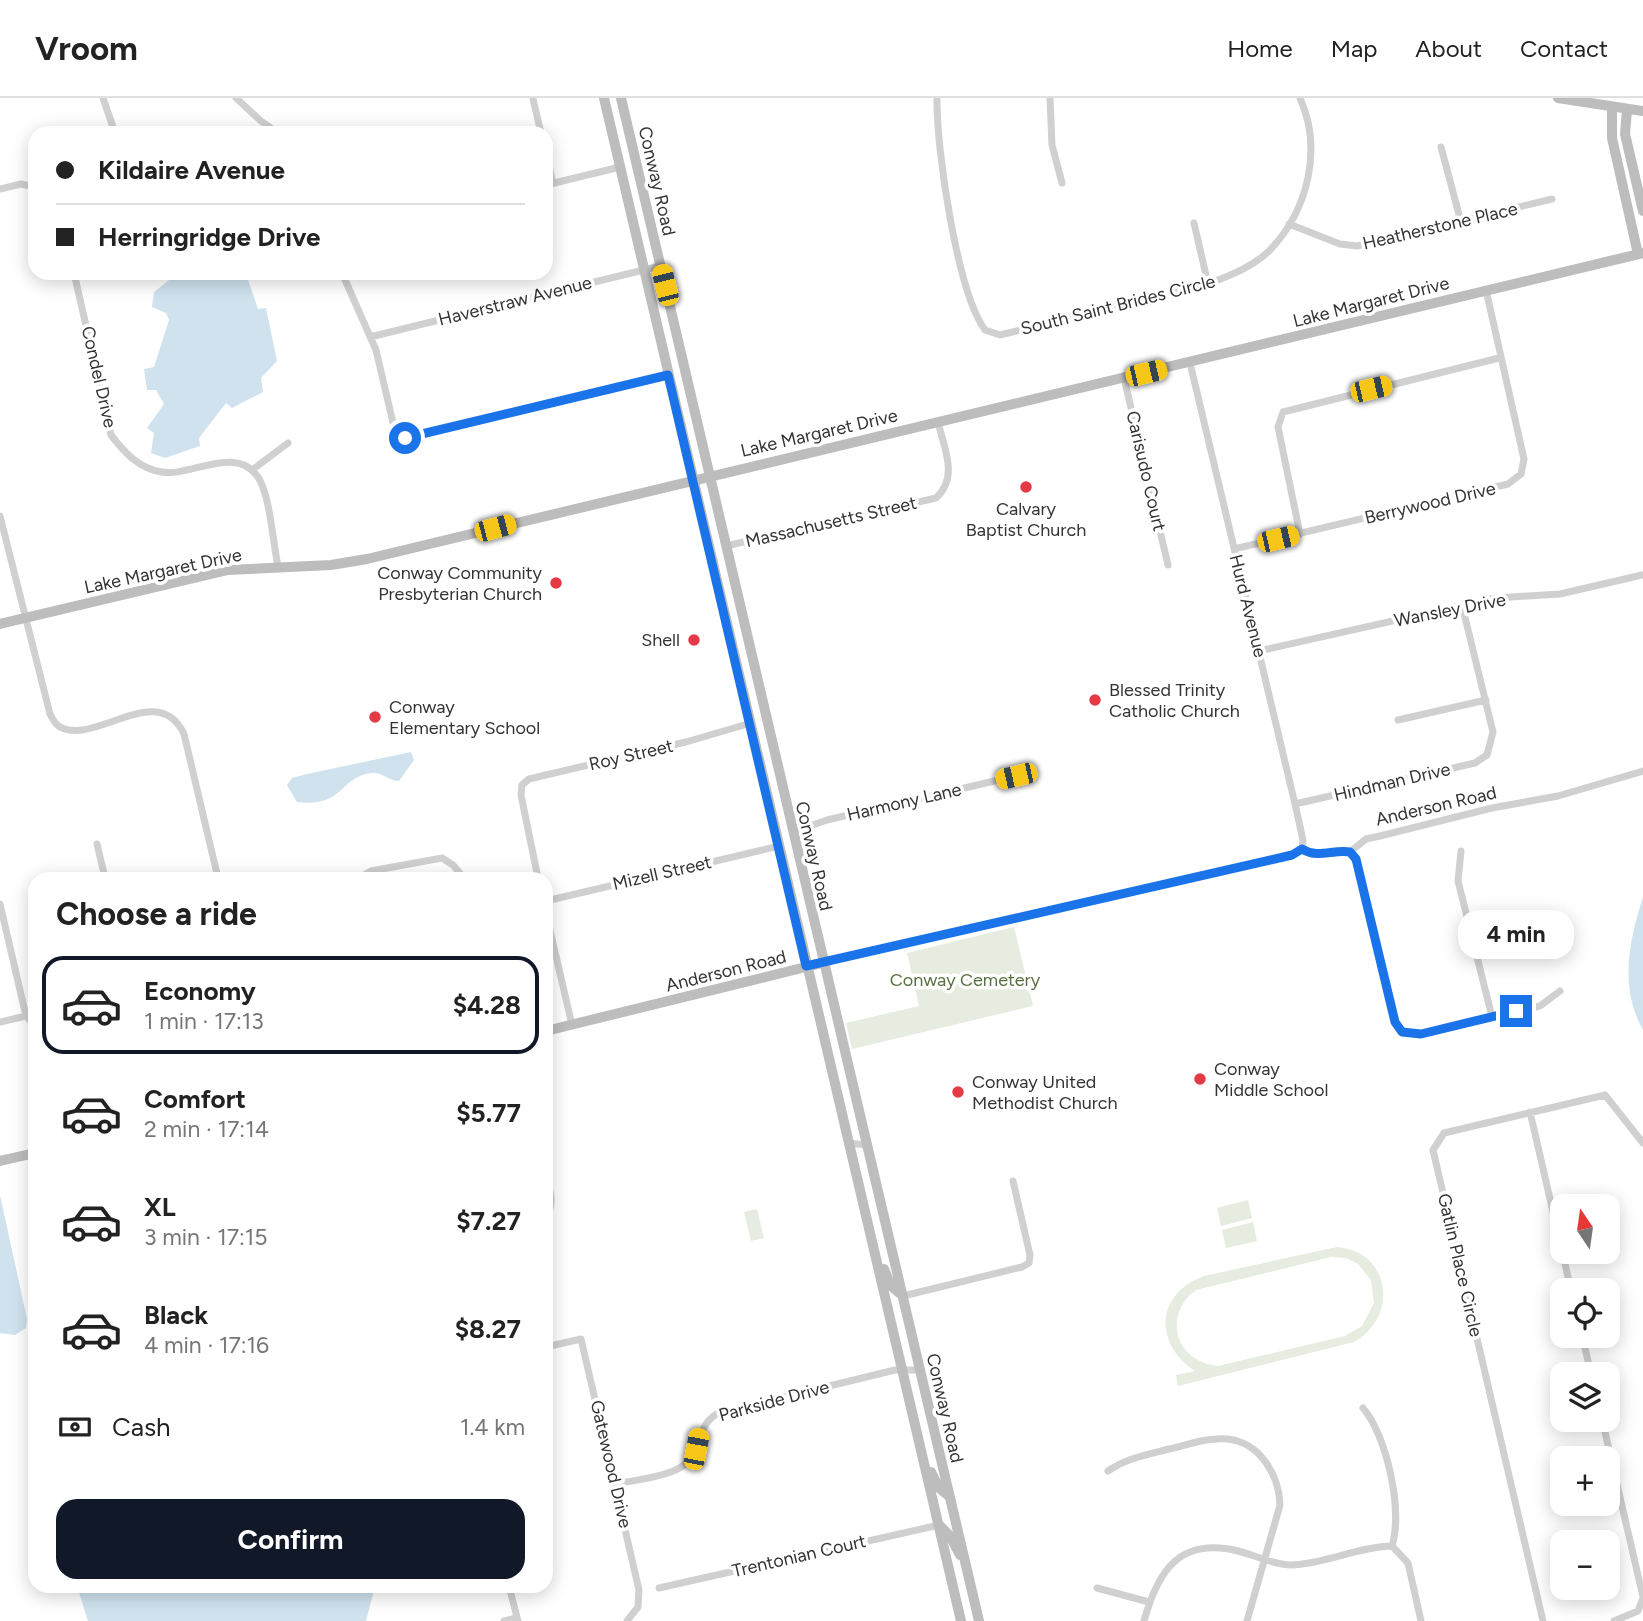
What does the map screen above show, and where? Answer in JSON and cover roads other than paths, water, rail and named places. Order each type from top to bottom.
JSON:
[{"type":"main road","name":"Conway Road","points":[[604,98],[961,1621]]},
{"type":"main road","name":"Conway Road","points":[[621,98],[979,1621]]},
{"type":"main road","points":[[1558,98],[1643,111]]},
{"type":"main road","points":[[1612,108],[1612,138],[1641,253]]},
{"type":"main road","points":[[1627,110],[1625,134],[1643,211]]},
{"type":"main road","name":"Lake Margaret Drive","points":[[0,624],[206,575],[278,566],[331,565],[367,559],[1641,253]]},
{"type":"main road","points":[[768,797],[793,831]]},
{"type":"main road","name":"Anderson Road","points":[[553,1029],[822,962]]},
{"type":"main road","points":[[0,1161],[28,1155]]},
{"type":"main road","points":[[874,1247],[891,1286],[902,1296]]},
{"type":"main road","points":[[922,1452],[939,1488],[950,1497]]},
{"type":"main road","points":[[939,1525],[950,1536],[966,1568]]},
{"type":"street","points":[[103,98],[112,126]]},
{"type":"street","points":[[236,98],[270,126]]},
{"type":"street","name":"South Saint Brides Circle","points":[[937,98],[938,144],[970,304],[985,330],[1000,335],[1208,284],[1251,264],[1269,250],[1289,224],[1301,200],[1312,158],[1311,133],[1300,98]]},
{"type":"street","points":[[1050,98],[1052,145],[1062,183]]},
{"type":"street","points":[[533,99],[539,126]]},
{"type":"street","points":[[1441,147],[1461,222]]},
{"type":"street","points":[[553,183],[620,167]]},
{"type":"street","points":[[0,189],[21,184],[28,186]]},
{"type":"street","name":"Heatherstone Place","points":[[1289,224],[1340,244],[1357,246],[1552,199]]},
{"type":"street","points":[[1194,223],[1208,284]]},
{"type":"street","name":"Haverstraw Avenue","points":[[370,337],[660,266]]},
{"type":"street","name":"Condel Drive","points":[[76,280],[111,435],[125,454],[161,472],[181,472],[227,461],[252,470]]},
{"type":"street","points":[[345,280],[370,337],[394,427],[400,435],[411,437],[668,375]]},
{"type":"street","name":"Berrywood Drive","points":[[1234,549],[1508,484],[1521,474],[1524,459],[1499,358],[1486,290]]},
{"type":"street","points":[[1300,534],[1278,427],[1283,412],[1499,358]]},
{"type":"street","name":"Hurd Avenue","points":[[1190,363],[1295,804],[1303,840],[1302,849]]},
{"type":"street","name":"Carisudo Court","points":[[1124,378],[1168,565]]},
{"type":"street","name":"Massachusetts Street","points":[[726,546],[936,498],[945,491],[951,478],[938,422]]},
{"type":"street","points":[[278,566],[262,486],[252,470],[288,443]]},
{"type":"street","points":[[0,516],[50,714],[60,727],[76,729],[153,712],[167,713],[177,721],[184,734],[217,872]]},
{"type":"street","name":"Wansley Drive","points":[[1259,651],[1494,598],[1560,594],[1642,575]]},
{"type":"street","points":[[1398,720],[1486,700],[1462,605]]},
{"type":"street","name":"Hindman Drive","points":[[1295,804],[1475,763],[1487,755],[1493,732],[1486,700]]},
{"type":"street","name":"Roy Street","points":[[537,872],[521,795],[522,785],[529,779],[686,742],[751,723]]},
{"type":"street","name":"Anderson Road","points":[[822,962],[1292,855],[1302,849],[1310,854],[1350,852],[1366,839],[1492,808],[1558,796],[1643,771]]},
{"type":"street","name":"Harmony Lane","points":[[793,831],[827,820],[1016,776]]},
{"type":"street","points":[[97,844],[104,872]]},
{"type":"street","name":"Mizell Street","points":[[553,899],[779,846]]},
{"type":"street","points":[[1461,851],[1458,881],[1492,1017]]},
{"type":"street","points":[[1350,852],[1356,859],[1395,1022],[1402,1032],[1421,1034],[1540,1006],[1560,991]]},
{"type":"street","points":[[369,872],[442,858],[459,872]]},
{"type":"street","points":[[0,904],[26,1016],[0,1022]]},
{"type":"street","points":[[553,943],[572,1025]]},
{"type":"street","name":"Gatlin Place Circle","points":[[1543,1621],[1433,1150],[1444,1133],[1605,1095],[1643,1143]]},
{"type":"street","points":[[1530,1112],[1569,1278]]},
{"type":"street","points":[[848,1143],[866,1145]]},
{"type":"street","points":[[902,1296],[1022,1267],[1028,1263],[1030,1255],[1013,1181]]},
{"type":"street","name":"Gatewood Drive","points":[[553,1345],[581,1339],[617,1484],[639,1590],[638,1607],[627,1621]]},
{"type":"street","name":"Parkside Drive","points":[[617,1484],[675,1470],[688,1463],[696,1449],[701,1429],[718,1413],[902,1370],[920,1370]]},
{"type":"street","points":[[1363,1408],[1375,1422],[1397,1509],[1392,1546]]},
{"type":"street","points":[[1605,1432],[1643,1597],[1638,1611],[1614,1621]]},
{"type":"street","points":[[1108,1471],[1125,1460],[1206,1441],[1230,1439],[1255,1451],[1269,1465],[1279,1486],[1280,1506],[1247,1621]]},
{"type":"street","name":"Trentonian Court","points":[[659,1588],[939,1525]]},
{"type":"street","points":[[1144,1621],[1158,1579],[1174,1561],[1197,1549],[1225,1549],[1290,1565],[1370,1546],[1392,1546],[1403,1554],[1408,1563],[1421,1621]]},
{"type":"street","points":[[1097,1588],[1149,1602]]},
{"type":"street","points":[[504,1621],[517,1620],[511,1593]]},
{"type":"water","points":[[169,280],[248,280],[258,309],[266,308],[277,361],[261,378],[263,392],[232,408],[226,403],[199,438],[200,446],[165,458],[151,453],[154,433],[147,428],[164,404],[156,390],[147,390],[144,369],[154,367],[169,320],[166,313],[152,307],[154,292]]},
{"type":"water","points":[[411,752],[414,760],[399,781],[376,773],[362,775],[333,796],[312,803],[297,802],[287,785],[292,778],[307,774]]},
{"type":"water","points":[[1643,897],[1643,1030],[1631,997],[1629,964]]},
{"type":"water","points":[[0,1195],[27,1319],[26,1328],[15,1335],[0,1333]]},
{"type":"water","points":[[79,1593],[373,1593],[366,1621],[88,1621]]},
{"type":"place","name":"Calvary Baptist Church","points":[[1026,487]]},
{"type":"place","name":"Conway Community Presbyterian Church","points":[[556,583]]},
{"type":"place","name":"Shell","points":[[694,640]]},
{"type":"place","name":"Blessed Trinity Catholic Church","points":[[1095,700]]},
{"type":"place","name":"Conway Elementary School","points":[[375,717]]},
{"type":"place","name":"Conway Middle School","points":[[1200,1079]]},
{"type":"place","name":"Conway United Methodist Church","points":[[958,1092]]},
{"type":"park label","name":"Conway Cemetery","points":[[965,980]]}]
